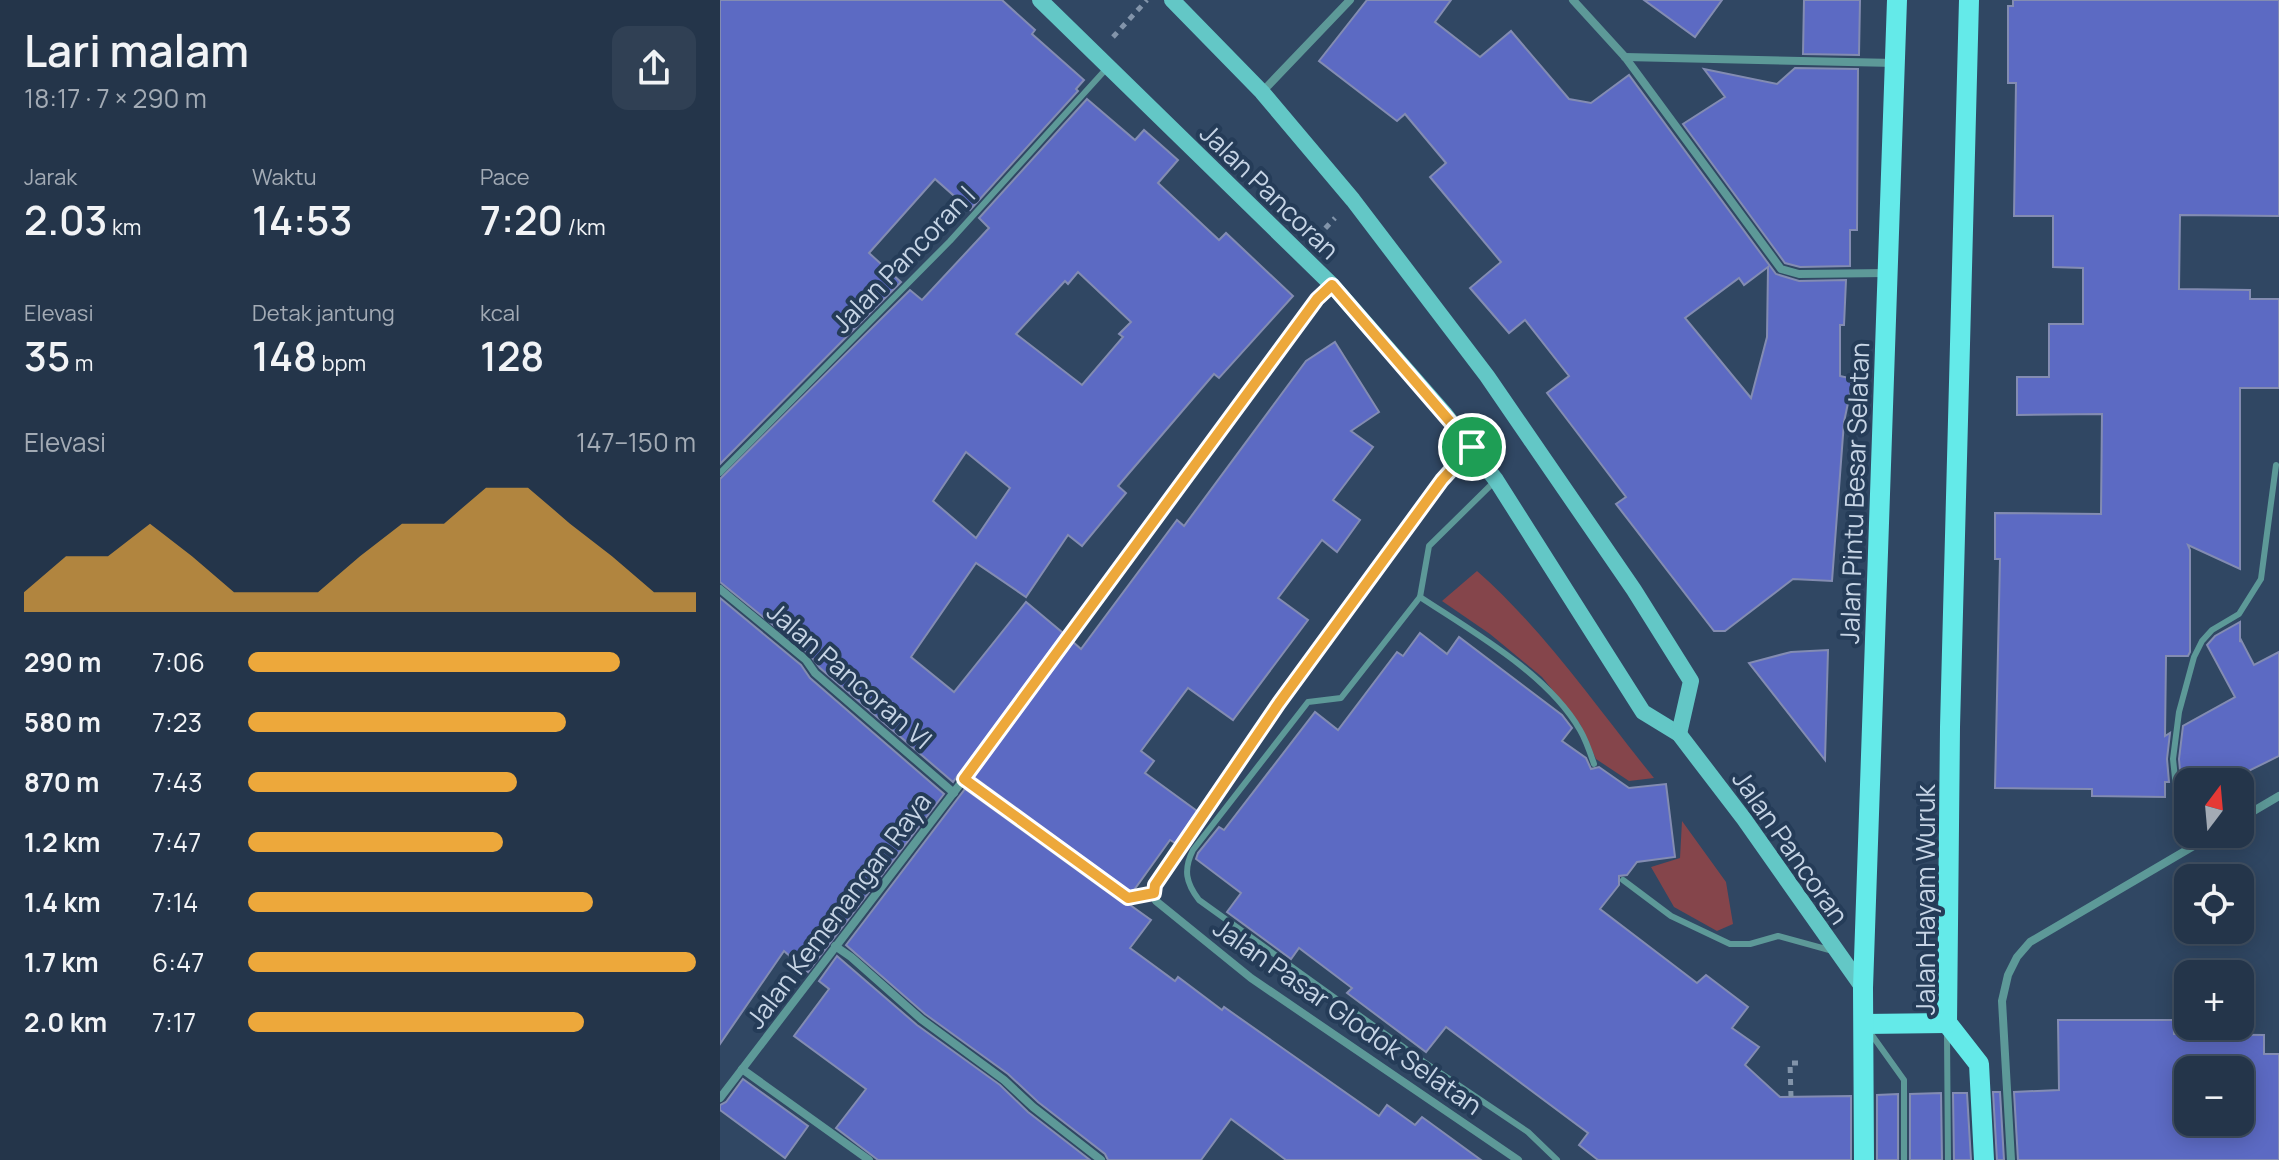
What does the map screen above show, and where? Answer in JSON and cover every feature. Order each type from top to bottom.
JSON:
[{"type":"main road","name":"Jalan Pancoran","points":[[1040,0],[1332,285],[1472,447],[1643,712],[1679,734],[1744,819],[1863,988]]},
{"type":"main road","name":"Jalan Pancoran","points":[[1172,0],[1262,92],[1324,163],[1487,376],[1634,590],[1691,681],[1679,734]]},
{"type":"main road","name":"Jalan Pintu Besar Selatan","points":[[1864,1160],[1863,988],[1897,0]]},
{"type":"main road","name":"Jalan Hayam Wuruk","points":[[1969,0],[1950,727],[1947,1023],[1979,1064],[1984,1160]]},
{"type":"main road","points":[[1864,1024],[1947,1023]]},
{"type":"street","points":[[1262,92],[1350,0]]},
{"type":"street","points":[[1573,0],[1625,57],[1781,269],[1799,274],[1888,273]]},
{"type":"street","points":[[1625,57],[1895,63]]},
{"type":"street","name":"Jalan Kemenangan Raya","points":[[722,1091],[954,793],[1308,312],[1332,285]]},
{"type":"street","points":[[964,779],[1128,898],[1155,897],[1155,885],[1279,703],[1442,480],[1472,447]]},
{"type":"street","name":"Jalan Pancoran VI","points":[[720,589],[806,660],[815,673],[954,793]]},
{"type":"street","points":[[2254,811],[2279,796]]},
{"type":"street","points":[[2011,1160],[2002,1001],[2008,975],[2017,957],[2030,942],[2188,849]]},
{"type":"street","name":"Jalan Pasar Glodok Selatan","points":[[1155,897],[1251,978],[1518,1160]]},
{"type":"street","points":[[835,946],[921,1019],[1004,1080],[1101,1160]]},
{"type":"street","points":[[742,1069],[869,1160]]},
{"type":"lane","name":"Jalan Pancoran I","points":[[720,473],[950,241],[1108,67]]},
{"type":"lane","points":[[2188,849],[2173,759],[2179,712],[2194,657],[2202,641],[2212,630],[2239,614],[2261,579],[2276,465]]},
{"type":"lane","points":[[1496,480],[1429,546],[1420,597],[1341,698],[1308,702],[1193,850],[1186,875],[1199,900],[1424,1062],[1528,1132],[1557,1160]]},
{"type":"lane","points":[[1420,597],[1485,640],[1537,681],[1574,721],[1594,764]]},
{"type":"lane","points":[[1623,880],[1671,916],[1730,944],[1750,944],[1778,936],[1836,952]]},
{"type":"lane","points":[[1947,1023],[1948,1160]]},
{"type":"lane","points":[[1864,1024],[1904,1080],[1904,1160]]},
{"type":"path","points":[[1119,29],[1147,0]]},
{"type":"path","points":[[1791,1097],[1790,1063],[1800,1063]]},
{"type":"shaded area","points":[[1477,571],[1548,644],[1654,778],[1629,781],[1596,759],[1580,724],[1542,677],[1490,634],[1442,601]]},
{"type":"shaded area","points":[[1682,821],[1726,882],[1733,924],[1717,931],[1674,907],[1651,867],[1680,858]]},
{"type":"building","points":[[720,0],[1002,0],[1035,30],[1032,34],[1084,80],[1076,89],[1078,91],[970,210],[935,179],[869,253],[901,282],[720,464]]},
{"type":"building","points":[[1367,0],[1451,0],[1435,22],[1480,57],[1511,31],[1569,99],[1591,103],[1629,75],[1776,274],[1799,281],[1846,280],[1844,325],[1840,325],[1840,376],[1853,379],[1844,422],[1832,581],[1793,579],[1725,631],[1714,631],[1616,504],[1626,497],[1547,393],[1569,376],[1525,320],[1509,333],[1470,288],[1501,262],[1430,177],[1446,163],[1405,114],[1397,121],[1319,61]],"holes":[[[1768,267],[1767,337],[1751,398],[1685,318],[1739,278],[1744,285]]]},
{"type":"building","points":[[1644,0],[1722,0],[1695,37]]},
{"type":"building","points":[[1804,0],[1860,0],[1859,55],[1803,54]]},
{"type":"building","points":[[2013,0],[2279,0],[2279,216],[2180,215],[2179,289],[2250,290],[2250,299],[2279,299],[2279,388],[2240,388],[2240,569],[2188,545],[2190,652],[2188,656],[2166,656],[2165,736],[2170,733],[2167,759],[2169,782],[2165,782],[2165,797],[2092,796],[2092,789],[1995,788],[2000,559],[1995,559],[1995,513],[2101,514],[2102,414],[2017,415],[2017,377],[2049,377],[2049,324],[2083,324],[2083,268],[2053,267],[2053,216],[2014,216],[2016,83],[2008,83],[2008,6],[2013,6]]},
{"type":"building","points":[[1795,68],[1858,69],[1857,230],[1850,230],[1850,266],[1800,267],[1785,263],[1683,124],[1725,97],[1704,69],[1777,84]]},
{"type":"building","points":[[1087,99],[1135,140],[1144,130],[1178,160],[1158,183],[1219,240],[1226,233],[1293,296],[1219,378],[1214,374],[1118,486],[1126,493],[1082,546],[1068,535],[1026,597],[976,563],[911,657],[954,692],[1026,602],[1063,633],[953,782],[820,668],[810,655],[720,582],[720,479],[910,290],[922,300],[989,228],[979,218]],"holes":[[[1078,272],[1131,322],[1119,334],[1123,337],[1082,385],[1016,334],[1065,281],[1068,284]],[[966,452],[1010,488],[976,538],[933,501]]]},
{"type":"building","points":[[1335,342],[1379,412],[1351,431],[1373,447],[1333,500],[1360,520],[1337,552],[1322,540],[1278,598],[1308,620],[1233,720],[1188,688],[1141,751],[1154,761],[1145,773],[1197,811],[1175,843],[1170,840],[1134,890],[1130,891],[974,777],[1073,642],[1081,649],[1177,520],[1184,526],[1306,361]]},
{"type":"building","points":[[720,598],[801,665],[810,678],[944,794],[808,972],[784,951],[720,1044]]},
{"type":"building","points":[[2240,622],[2240,642],[2254,665],[2279,652],[2279,756],[2254,768],[2180,768],[2183,726],[2235,697],[2207,645],[2215,636]]},
{"type":"building","points":[[1420,633],[1447,654],[1459,637],[1562,715],[1572,728],[1562,741],[1586,758],[1591,769],[1599,767],[1629,788],[1666,784],[1675,857],[1637,862],[1627,875],[1619,876],[1619,885],[1600,909],[1697,983],[1706,975],[1748,1007],[1732,1028],[1759,1047],[1745,1065],[1780,1097],[1851,1096],[1851,1160],[1598,1160],[1579,1145],[1588,1133],[1446,1027],[1426,1052],[1347,993],[1352,988],[1299,948],[1291,959],[1227,912],[1241,893],[1196,859],[1198,853],[1219,827],[1224,830],[1315,712],[1338,730],[1397,652],[1403,656]]},
{"type":"building","points":[[1828,650],[1825,760],[1749,663],[1791,652]]},
{"type":"building","points":[[965,789],[1124,904],[1151,920],[1130,948],[1175,981],[1178,977],[1222,1010],[1224,1007],[1379,1116],[1387,1105],[1415,1125],[1422,1117],[1481,1160],[1286,1160],[1231,1119],[1201,1160],[1108,1160],[1105,1154],[1038,1102],[1008,1074],[925,1014],[846,945]]},
{"type":"building","points":[[837,956],[917,1025],[1000,1085],[1028,1112],[1090,1160],[878,1160],[836,1128],[866,1089],[794,1036],[829,989],[819,981]]},
{"type":"building","points":[[2058,1020],[2174,1020],[2174,1040],[2254,1040],[2254,1035],[2264,1035],[2264,1054],[2279,1054],[2279,1160],[2018,1160],[2014,1092],[2059,1090]]},
{"type":"building","points":[[743,1079],[808,1126],[785,1158],[720,1110],[720,1105],[726,1102]]},
{"type":"building","points":[[1993,1092],[2000,1092],[2004,1160],[1997,1160]]},
{"type":"building","points":[[1941,1093],[1942,1160],[1910,1160],[1910,1094]]},
{"type":"building","points":[[1953,1093],[1967,1093],[1971,1160],[1954,1160]]},
{"type":"building","points":[[1898,1094],[1898,1160],[1877,1160],[1877,1095]]},
{"type":"route","points":[[1332,285],[1472,447],[1442,480],[1279,703],[1155,885],[1154,893],[1128,898],[964,779],[1317,299],[1332,285]]}]
